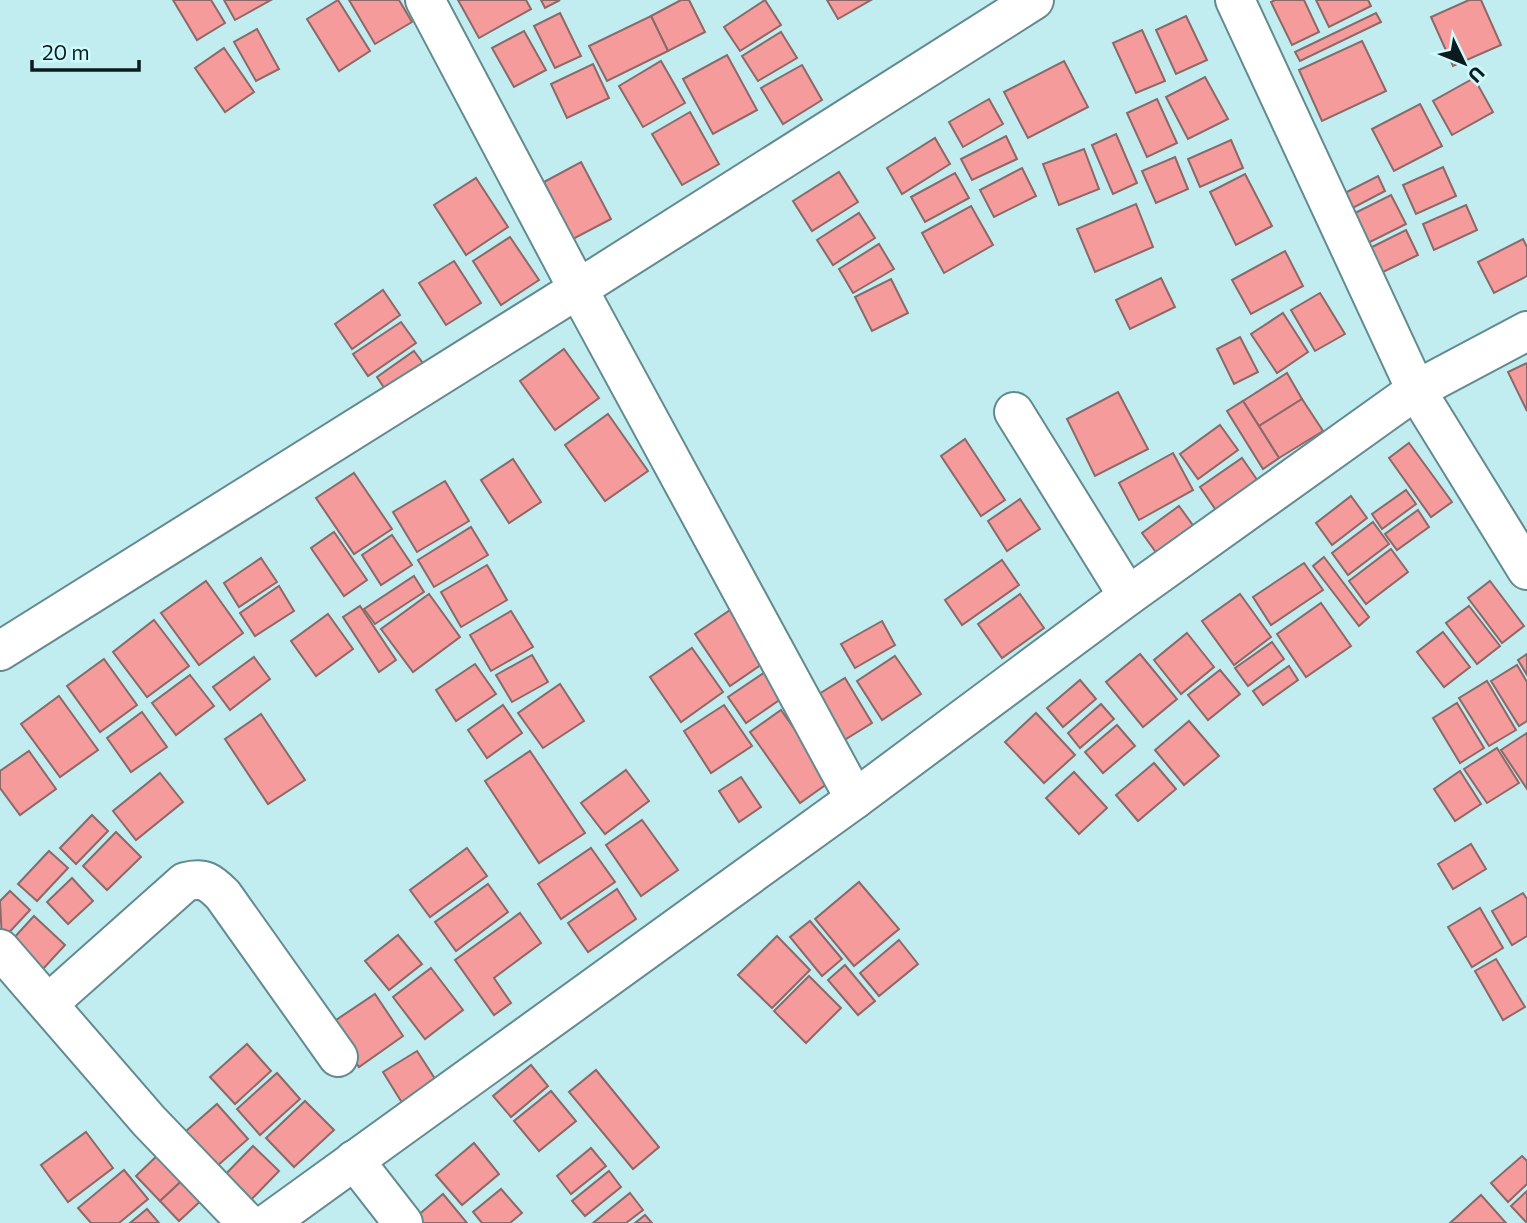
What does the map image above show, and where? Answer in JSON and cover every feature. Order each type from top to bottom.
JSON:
[{"type":"street","points":[[425,0],[578,289],[855,799]]},
{"type":"street","points":[[0,651],[1034,0]]},
{"type":"street","points":[[1235,0],[1416,390],[1527,569]]},
{"type":"street","points":[[268,1223],[855,799],[1128,596],[1416,390],[1527,331]]},
{"type":"street","points":[[1014,412],[1128,596]]},
{"type":"street","points":[[49,1003],[185,882],[198,879],[211,884],[223,895],[338,1057]]},
{"type":"street","points":[[0,949],[149,1121],[247,1223]]},
{"type":"street","points":[[354,1160],[403,1223]]},
{"type":"building","points":[[173,0],[211,0],[225,23],[197,40]]},
{"type":"building","points":[[224,0],[271,0],[235,20]]},
{"type":"building","points":[[338,0],[370,51],[339,71],[307,19]]},
{"type":"building","points":[[349,0],[399,0],[412,22],[375,44]]},
{"type":"building","points":[[458,0],[526,0],[531,9],[479,38]]},
{"type":"building","points":[[541,0],[560,0],[545,8]]},
{"type":"building","points":[[681,0],[689,0],[705,32],[668,51],[651,16]]},
{"type":"building","points":[[765,0],[781,25],[740,51],[724,27]]},
{"type":"building","points":[[827,0],[871,0],[838,19]]},
{"type":"building","points":[[1304,0],[1319,32],[1292,45],[1271,2]]},
{"type":"building","points":[[1316,0],[1368,0],[1371,6],[1329,27]]},
{"type":"building","points":[[1469,0],[1481,0],[1501,45],[1453,66],[1431,17]]},
{"type":"building","points":[[560,13],[581,56],[555,68],[534,26]]},
{"type":"building","points":[[1376,13],[1381,22],[1300,61],[1295,52]]},
{"type":"building","points":[[651,16],[668,51],[607,81],[589,46]]},
{"type":"building","points":[[1186,16],[1207,60],[1176,74],[1156,30]]},
{"type":"building","points":[[257,29],[279,69],[256,81],[234,42]]},
{"type":"building","points":[[1142,30],[1165,81],[1136,93],[1113,43]]},
{"type":"building","points":[[524,31],[546,70],[514,87],[492,48]]},
{"type":"building","points":[[781,32],[797,58],[758,81],[742,56]]},
{"type":"building","points":[[1362,41],[1386,91],[1322,121],[1299,70]]},
{"type":"building","points":[[224,48],[254,92],[225,112],[195,68]]},
{"type":"building","points":[[727,55],[757,110],[713,134],[683,79]]},
{"type":"building","points":[[661,61],[685,103],[643,127],[619,86]]},
{"type":"building","points":[[1064,61],[1088,107],[1028,138],[1004,92]]},
{"type":"building","points":[[593,64],[609,98],[567,118],[551,84]]},
{"type":"building","points":[[802,65],[822,100],[783,124],[761,88]]},
{"type":"building","points":[[1205,77],[1228,119],[1188,139],[1166,97]]},
{"type":"building","points":[[1474,78],[1493,112],[1452,135],[1433,101]]},
{"type":"building","points":[[989,99],[1003,124],[963,147],[949,122]]},
{"type":"building","points":[[1157,99],[1177,143],[1147,157],[1127,113]]},
{"type":"building","points":[[1420,104],[1442,146],[1394,171],[1372,129]]},
{"type":"building","points":[[690,112],[719,164],[682,185],[652,134]]},
{"type":"building","points":[[1116,134],[1137,183],[1113,194],[1092,145]]},
{"type":"building","points":[[1006,136],[1017,159],[972,180],[961,159]]},
{"type":"building","points":[[935,138],[950,164],[902,194],[887,168]]},
{"type":"building","points":[[1231,140],[1243,168],[1200,187],[1188,159]]},
{"type":"building","points":[[1084,149],[1099,189],[1059,205],[1043,164]]},
{"type":"building","points":[[1175,157],[1188,189],[1156,203],[1142,171]]},
{"type":"building","points":[[581,162],[611,219],[573,239],[544,182]]},
{"type":"building","points":[[1443,167],[1456,196],[1416,214],[1403,185]]},
{"type":"building","points":[[1022,168],[1036,196],[994,217],[980,190]]},
{"type":"building","points":[[839,172],[858,202],[812,231],[793,201]]},
{"type":"building","points":[[955,173],[969,198],[925,222],[911,197]]},
{"type":"building","points":[[1245,174],[1272,226],[1236,245],[1210,192]]},
{"type":"building","points":[[1378,176],[1385,191],[1347,211],[1339,196]]},
{"type":"building","points":[[476,178],[508,227],[466,255],[434,205]]},
{"type":"building","points":[[1391,195],[1406,224],[1366,244],[1351,215]]},
{"type":"building","points":[[1136,204],[1153,247],[1095,272],[1077,229]]},
{"type":"building","points":[[1466,205],[1477,230],[1434,250],[1423,224]]},
{"type":"building","points":[[971,206],[993,245],[944,273],[922,233]]},
{"type":"building","points":[[859,213],[875,238],[833,265],[817,240]]},
{"type":"building","points":[[1406,230],[1418,255],[1381,273],[1368,249]]},
{"type":"building","points":[[510,237],[539,280],[501,305],[473,261]]},
{"type":"building","points":[[1523,239],[1527,247],[1527,276],[1494,293],[1478,262]]},
{"type":"building","points":[[879,244],[894,269],[853,293],[839,269]]},
{"type":"building","points":[[1285,251],[1303,286],[1251,314],[1232,280]]},
{"type":"building","points":[[454,261],[481,303],[446,325],[419,283]]},
{"type":"building","points":[[1161,278],[1175,307],[1130,329],[1116,300]]},
{"type":"building","points":[[891,279],[908,313],[872,331],[855,297]]},
{"type":"building","points":[[383,290],[400,315],[352,349],[335,324]]},
{"type":"building","points":[[1320,293],[1345,334],[1315,351],[1291,310]]},
{"type":"building","points":[[1283,313],[1308,352],[1277,373],[1251,334]]},
{"type":"building","points":[[401,322],[416,343],[368,376],[353,354]]},
{"type":"building","points":[[1240,337],[1258,372],[1234,384],[1217,349]]},
{"type":"building","points":[[564,349],[599,398],[555,430],[520,381]]},
{"type":"building","points":[[414,351],[428,370],[390,397],[377,377]]},
{"type":"building","points":[[1527,363],[1527,411],[1508,372]]},
{"type":"building","points":[[1287,373],[1302,399],[1259,426],[1243,401]]},
{"type":"building","points":[[1118,392],[1148,449],[1095,476],[1067,419]]},
{"type":"building","points":[[1302,399],[1323,431],[1279,458],[1259,426]]},
{"type":"building","points":[[1243,401],[1279,458],[1263,469],[1227,411]]},
{"type":"building","points":[[608,414],[648,471],[605,501],[565,445]]},
{"type":"building","points":[[1220,425],[1238,450],[1198,479],[1180,454]]},
{"type":"building","points":[[965,439],[1005,500],[981,516],[941,456]]},
{"type":"building","points":[[1409,443],[1452,502],[1431,517],[1389,458]]},
{"type":"building","points":[[1173,453],[1193,490],[1139,520],[1119,483]]},
{"type":"building","points":[[1242,458],[1262,487],[1220,516],[1200,487]]},
{"type":"building","points":[[513,459],[541,502],[509,523],[481,480]]},
{"type":"building","points":[[354,473],[392,529],[354,554],[316,498]]},
{"type":"building","points":[[445,481],[469,521],[417,552],[393,512]]},
{"type":"building","points":[[1406,490],[1416,504],[1382,529],[1372,514]]},
{"type":"building","points":[[1351,496],[1367,518],[1332,545],[1316,523]]},
{"type":"building","points":[[1020,499],[1040,529],[1007,551],[988,521]]},
{"type":"building","points":[[1179,506],[1200,535],[1163,562],[1142,533]]},
{"type":"building","points":[[1418,510],[1429,527],[1397,550],[1385,534]]},
{"type":"building","points":[[1373,522],[1389,544],[1348,575],[1332,553]]},
{"type":"building","points":[[471,527],[488,555],[434,587],[418,560]]},
{"type":"building","points":[[334,532],[367,580],[344,596],[311,548]]},
{"type":"building","points":[[392,535],[412,565],[381,585],[362,555]]},
{"type":"building","points":[[1391,549],[1408,572],[1366,604],[1349,581]]},
{"type":"building","points":[[1324,557],[1369,617],[1359,626],[1313,566]]},
{"type":"building","points":[[261,558],[277,582],[239,607],[224,583]]},
{"type":"building","points":[[1002,560],[1019,585],[962,625],[945,600]]},
{"type":"building","points":[[1304,563],[1323,590],[1271,625],[1253,597]]},
{"type":"building","points":[[487,565],[507,600],[461,627],[441,592]]},
{"type":"building","points":[[414,576],[424,592],[375,624],[364,609]]},
{"type":"building","points":[[206,581],[243,633],[199,665],[161,613]]},
{"type":"building","points":[[1490,581],[1524,626],[1502,643],[1468,598]]},
{"type":"building","points":[[279,586],[294,611],[255,636],[240,613]]},
{"type":"building","points":[[429,594],[460,637],[413,672],[381,629]]},
{"type":"building","points":[[1020,594],[1044,628],[1002,658],[978,624]]},
{"type":"building","points":[[1240,594],[1271,637],[1234,665],[1202,621]]},
{"type":"building","points":[[1321,603],[1351,646],[1306,677],[1277,634]]},
{"type":"building","points":[[360,606],[396,660],[379,672],[343,617]]},
{"type":"building","points":[[736,606],[771,658],[730,686],[695,634]]},
{"type":"building","points":[[1469,606],[1500,646],[1477,664],[1446,623]]},
{"type":"building","points":[[511,611],[533,647],[491,671],[470,635]]},
{"type":"building","points":[[328,614],[353,649],[316,676],[291,641]]},
{"type":"building","points":[[154,620],[189,666],[147,697],[113,652]]},
{"type":"building","points":[[882,621],[895,645],[855,668],[841,644]]},
{"type":"building","points":[[1443,632],[1470,667],[1444,687],[1417,652]]},
{"type":"building","points":[[1187,633],[1214,667],[1181,694],[1154,660]]},
{"type":"building","points":[[1272,642],[1284,659],[1248,686],[1235,668]]},
{"type":"building","points":[[692,648],[723,692],[681,722],[650,677]]},
{"type":"building","points":[[1140,654],[1177,699],[1143,727],[1106,682]]},
{"type":"building","points":[[1527,654],[1527,675],[1518,660]]},
{"type":"building","points":[[532,655],[548,682],[512,702],[496,675]]},
{"type":"building","points":[[895,656],[921,694],[882,720],[857,681]]},
{"type":"building","points":[[254,657],[270,679],[230,710],[213,687]]},
{"type":"building","points":[[104,659],[137,705],[100,732],[67,686]]},
{"type":"building","points":[[475,664],[496,694],[456,721],[436,690]]},
{"type":"building","points":[[1517,665],[1527,682],[1527,721],[1519,726],[1491,681]]},
{"type":"building","points":[[774,666],[791,692],[746,723],[728,697]]},
{"type":"building","points":[[1289,666],[1298,680],[1263,705],[1253,691]]},
{"type":"building","points":[[1220,670],[1240,694],[1208,720],[1188,695]]},
{"type":"building","points":[[190,675],[214,706],[176,735],[152,703]]},
{"type":"building","points":[[845,678],[872,723],[841,742],[814,697]]},
{"type":"building","points":[[1080,680],[1096,699],[1063,727],[1047,708]]},
{"type":"building","points":[[1487,681],[1516,730],[1489,746],[1459,698]]},
{"type":"building","points":[[560,684],[584,721],[543,748],[518,713]]},
{"type":"building","points":[[59,696],[98,750],[60,777],[21,724]]},
{"type":"building","points":[[1457,703],[1484,748],[1460,763],[1433,718]]},
{"type":"building","points":[[1101,704],[1114,719],[1080,748],[1068,733]]},
{"type":"building","points":[[503,705],[522,733],[487,758],[468,730]]},
{"type":"building","points":[[724,705],[752,746],[711,773],[684,731]]},
{"type":"building","points":[[781,710],[831,781],[800,803],[750,732]]},
{"type":"building","points":[[142,712],[167,747],[131,772],[107,738]]},
{"type":"building","points":[[1036,713],[1075,755],[1044,783],[1005,742]]},
{"type":"building","points":[[261,714],[305,780],[268,804],[225,739]]},
{"type":"building","points":[[1189,721],[1219,756],[1184,785],[1155,750]]},
{"type":"building","points":[[1117,725],[1135,746],[1103,773],[1085,752]]},
{"type":"building","points":[[1527,733],[1527,789],[1501,750]]},
{"type":"building","points":[[1497,748],[1519,783],[1487,803],[1464,769]]},
{"type":"building","points":[[29,751],[56,789],[20,815],[0,788],[0,771]]},
{"type":"building","points":[[530,751],[585,833],[539,863],[485,781]]},
{"type":"building","points":[[1154,763],[1176,789],[1138,821],[1116,795]]},
{"type":"building","points":[[626,770],[649,801],[605,834],[581,803]]},
{"type":"building","points":[[1460,771],[1481,804],[1455,821],[1434,789]]},
{"type":"building","points":[[1074,772],[1107,808],[1079,834],[1046,798]]},
{"type":"building","points":[[160,773],[183,802],[136,840],[113,811]]},
{"type":"building","points":[[741,777],[761,807],[739,822],[719,791]]},
{"type":"building","points":[[92,815],[108,831],[76,864],[60,848]]},
{"type":"building","points":[[642,820],[678,870],[641,896],[606,845]]},
{"type":"building","points":[[116,832],[141,857],[107,890],[83,866]]},
{"type":"building","points":[[1471,844],[1486,869],[1453,889],[1438,864]]},
{"type":"building","points":[[467,848],[487,876],[430,917],[410,890]]},
{"type":"building","points":[[591,848],[615,882],[561,919],[538,884]]},
{"type":"building","points":[[49,851],[68,868],[37,901],[18,884]]},
{"type":"building","points":[[72,878],[93,901],[68,924],[47,902]]},
{"type":"building","points":[[859,882],[899,929],[854,966],[815,919]]},
{"type":"building","points":[[488,884],[508,912],[456,951],[435,922]]},
{"type":"building","points":[[617,889],[636,919],[588,952],[568,923]]},
{"type":"building","points":[[10,891],[30,910],[2,940],[0,901]]},
{"type":"building","points":[[1523,893],[1527,899],[1527,936],[1512,945],[1492,911]]},
{"type":"building","points":[[1480,908],[1503,948],[1472,967],[1448,927]]},
{"type":"building","points":[[520,913],[541,943],[494,978],[511,1003],[494,1015],[455,960]]},
{"type":"building","points":[[34,916],[65,945],[42,970],[12,940]]},
{"type":"building","points":[[810,921],[842,959],[822,976],[790,937]]},
{"type":"building","points":[[398,935],[422,964],[389,990],[365,961]]},
{"type":"building","points":[[777,936],[810,970],[772,1008],[738,975]]},
{"type":"building","points":[[899,940],[918,964],[879,996],[860,973]]},
{"type":"building","points":[[1496,959],[1525,1007],[1503,1020],[1475,971]]},
{"type":"building","points":[[845,965],[875,1001],[858,1015],[828,980]]},
{"type":"building","points":[[431,968],[463,1010],[425,1039],[393,997]]},
{"type":"building","points":[[809,976],[841,1008],[806,1043],[774,1011]]},
{"type":"building","points":[[375,994],[403,1036],[359,1067],[330,1024]]},
{"type":"building","points":[[247,1044],[271,1071],[235,1104],[210,1077]]},
{"type":"building","points":[[417,1051],[439,1085],[404,1106],[383,1072]]},
{"type":"building","points":[[531,1065],[548,1086],[511,1117],[493,1096]]},
{"type":"building","points":[[596,1070],[659,1147],[633,1169],[569,1092]]},
{"type":"building","points":[[277,1073],[300,1099],[260,1135],[237,1109]]},
{"type":"building","points":[[551,1091],[576,1121],[539,1151],[514,1121]]},
{"type":"building","points":[[305,1101],[334,1130],[294,1167],[266,1138]]},
{"type":"building","points":[[217,1104],[248,1139],[209,1173],[178,1138]]},
{"type":"building","points":[[86,1132],[113,1168],[68,1202],[41,1165]]},
{"type":"building","points":[[474,1143],[499,1174],[462,1205],[436,1175]]},
{"type":"building","points":[[253,1146],[279,1171],[243,1208],[217,1183]]},
{"type":"building","points":[[591,1148],[606,1166],[571,1194],[557,1176]]},
{"type":"building","points":[[163,1150],[187,1176],[160,1201],[136,1176]]},
{"type":"building","points":[[1522,1156],[1527,1161],[1527,1184],[1508,1202],[1491,1183]]},
{"type":"building","points":[[124,1170],[148,1199],[119,1223],[91,1223],[78,1208]]},
{"type":"building","points":[[609,1171],[621,1187],[585,1216],[572,1201]]},
{"type":"building","points":[[187,1176],[206,1196],[179,1221],[160,1201]]},
{"type":"building","points":[[501,1189],[522,1213],[510,1223],[482,1223],[473,1212]]},
{"type":"building","points":[[1527,1191],[1527,1221],[1526,1222],[1511,1206]]},
{"type":"building","points":[[630,1193],[643,1210],[626,1223],[593,1223]]},
{"type":"building","points":[[443,1194],[467,1223],[409,1223]]},
{"type":"building","points":[[1481,1195],[1506,1223],[1450,1223]]},
{"type":"building","points":[[147,1209],[159,1223],[130,1223]]},
{"type":"building","points":[[645,1215],[652,1223],[635,1223]]}]
